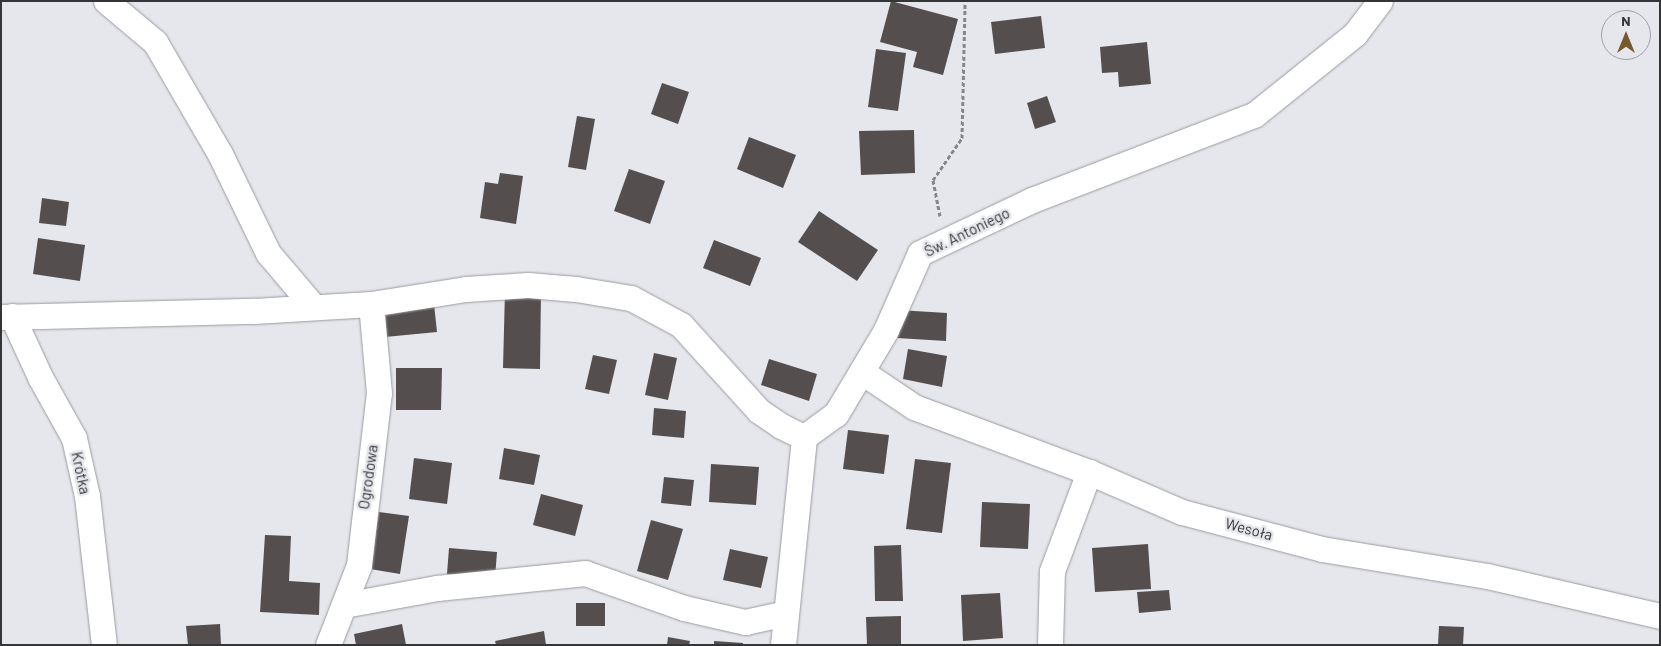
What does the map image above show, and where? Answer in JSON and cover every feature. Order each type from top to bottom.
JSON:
[{"type":"street","points":[[106,1],[155,42],[220,154],[268,253],[313,306]]},
{"type":"street","name":"Św. Antoniego","points":[[804,437],[836,414],[886,330],[920,253],[1032,200],[1254,115],[1356,34],[1380,1]]},
{"type":"street","points":[[7,316],[254,311],[371,304],[466,289],[528,285],[631,298],[682,325],[760,411],[781,426],[804,437],[783,645]]},
{"type":"street","name":"Ogrodowa","points":[[328,645],[359,565],[379,393],[371,304]]},
{"type":"street","name":"Krótka","points":[[7,316],[74,438],[87,496],[104,645]]},
{"type":"street","name":"Wesoła","points":[[862,372],[914,407],[1089,472],[1182,512],[1322,549],[1487,576],[1660,616]]},
{"type":"street","points":[[1050,645],[1052,571],[1089,472]]},
{"type":"street","points":[[344,605],[437,588],[585,574],[684,608],[745,622],[786,613]]},
{"type":"path","points":[[945,241],[933,180],[962,138],[965,1]]},
{"type":"building","points":[[891,1],[958,19],[943,75],[913,67],[917,52],[880,42]]},
{"type":"building","points":[[1041,16],[1045,48],[995,54],[991,22]]},
{"type":"building","points":[[1147,42],[1151,84],[1119,87],[1118,72],[1102,73],[1100,47]]},
{"type":"building","points":[[876,49],[906,53],[898,111],[868,107]]},
{"type":"building","points":[[662,83],[689,92],[678,124],[651,114]]},
{"type":"building","points":[[1047,96],[1056,122],[1035,129],[1027,103]]},
{"type":"building","points":[[577,116],[595,119],[586,170],[568,167]]},
{"type":"building","points":[[914,130],[915,173],[861,175],[859,131]]},
{"type":"building","points":[[749,137],[796,155],[783,188],[737,169]]},
{"type":"building","points":[[629,169],[665,181],[650,224],[614,211]]},
{"type":"building","points":[[500,173],[523,176],[516,224],[480,218],[485,182],[498,184]]},
{"type":"building","points":[[42,198],[69,202],[66,226],[39,223]]},
{"type":"building","points":[[819,211],[878,250],[857,281],[798,242]]},
{"type":"building","points":[[38,238],[85,245],[80,281],[33,274]]},
{"type":"building","points":[[714,240],[761,258],[750,286],[703,268]]},
{"type":"building","points":[[505,291],[541,291],[540,369],[503,368]]},
{"type":"building","points":[[434,304],[437,332],[385,337],[382,309]]},
{"type":"building","points":[[898,310],[947,313],[946,341],[897,338]]},
{"type":"building","points":[[908,349],[947,356],[942,387],[903,379]]},
{"type":"building","points":[[654,353],[677,358],[668,400],[645,395]]},
{"type":"building","points":[[593,355],[617,360],[609,394],[585,389]]},
{"type":"building","points":[[769,359],[817,374],[809,401],[761,385]]},
{"type":"building","points":[[396,368],[442,368],[441,410],[396,410]]},
{"type":"building","points":[[654,408],[686,411],[684,438],[652,435]]},
{"type":"building","points":[[848,430],[889,435],[884,474],[843,469]]},
{"type":"building","points":[[504,448],[540,455],[534,485],[499,479]]},
{"type":"building","points":[[414,458],[452,463],[447,504],[409,499]]},
{"type":"building","points":[[915,459],[951,463],[942,533],[906,529]]},
{"type":"building","points":[[711,464],[759,467],[756,505],[709,502]]},
{"type":"building","points":[[664,477],[694,480],[691,506],[661,503]]},
{"type":"building","points":[[541,494],[583,505],[575,536],[533,525]]},
{"type":"building","points":[[982,502],[1030,504],[1028,549],[980,547]]},
{"type":"building","points":[[379,512],[409,516],[400,574],[370,569]]},
{"type":"building","points":[[651,520],[683,529],[668,580],[637,571]]},
{"type":"building","points":[[265,535],[291,536],[289,581],[320,583],[319,615],[260,612]]},
{"type":"building","points":[[1148,544],[1151,589],[1095,592],[1092,548]]},
{"type":"building","points":[[901,545],[903,601],[875,601],[874,546]]},
{"type":"building","points":[[449,548],[497,552],[495,578],[447,574]]},
{"type":"building","points":[[730,549],[768,557],[761,588],[723,580]]},
{"type":"building","points":[[1169,590],[1171,610],[1139,613],[1137,592]]},
{"type":"building","points":[[1000,593],[1003,638],[963,641],[961,595]]},
{"type":"building","points":[[576,603],[605,603],[605,626],[576,626]]},
{"type":"building","points":[[901,616],[901,645],[867,645],[866,617]]},
{"type":"building","points":[[220,624],[221,645],[188,645],[186,626]]},
{"type":"building","points":[[402,624],[406,645],[356,645],[354,634]]},
{"type":"building","points":[[1439,626],[1464,627],[1463,645],[1438,645]]},
{"type":"building","points":[[544,631],[546,645],[496,645],[495,641]]},
{"type":"building","points":[[668,637],[690,641],[689,645],[667,645]]},
{"type":"building","points":[[714,641],[743,643],[743,645],[714,645]]}]
